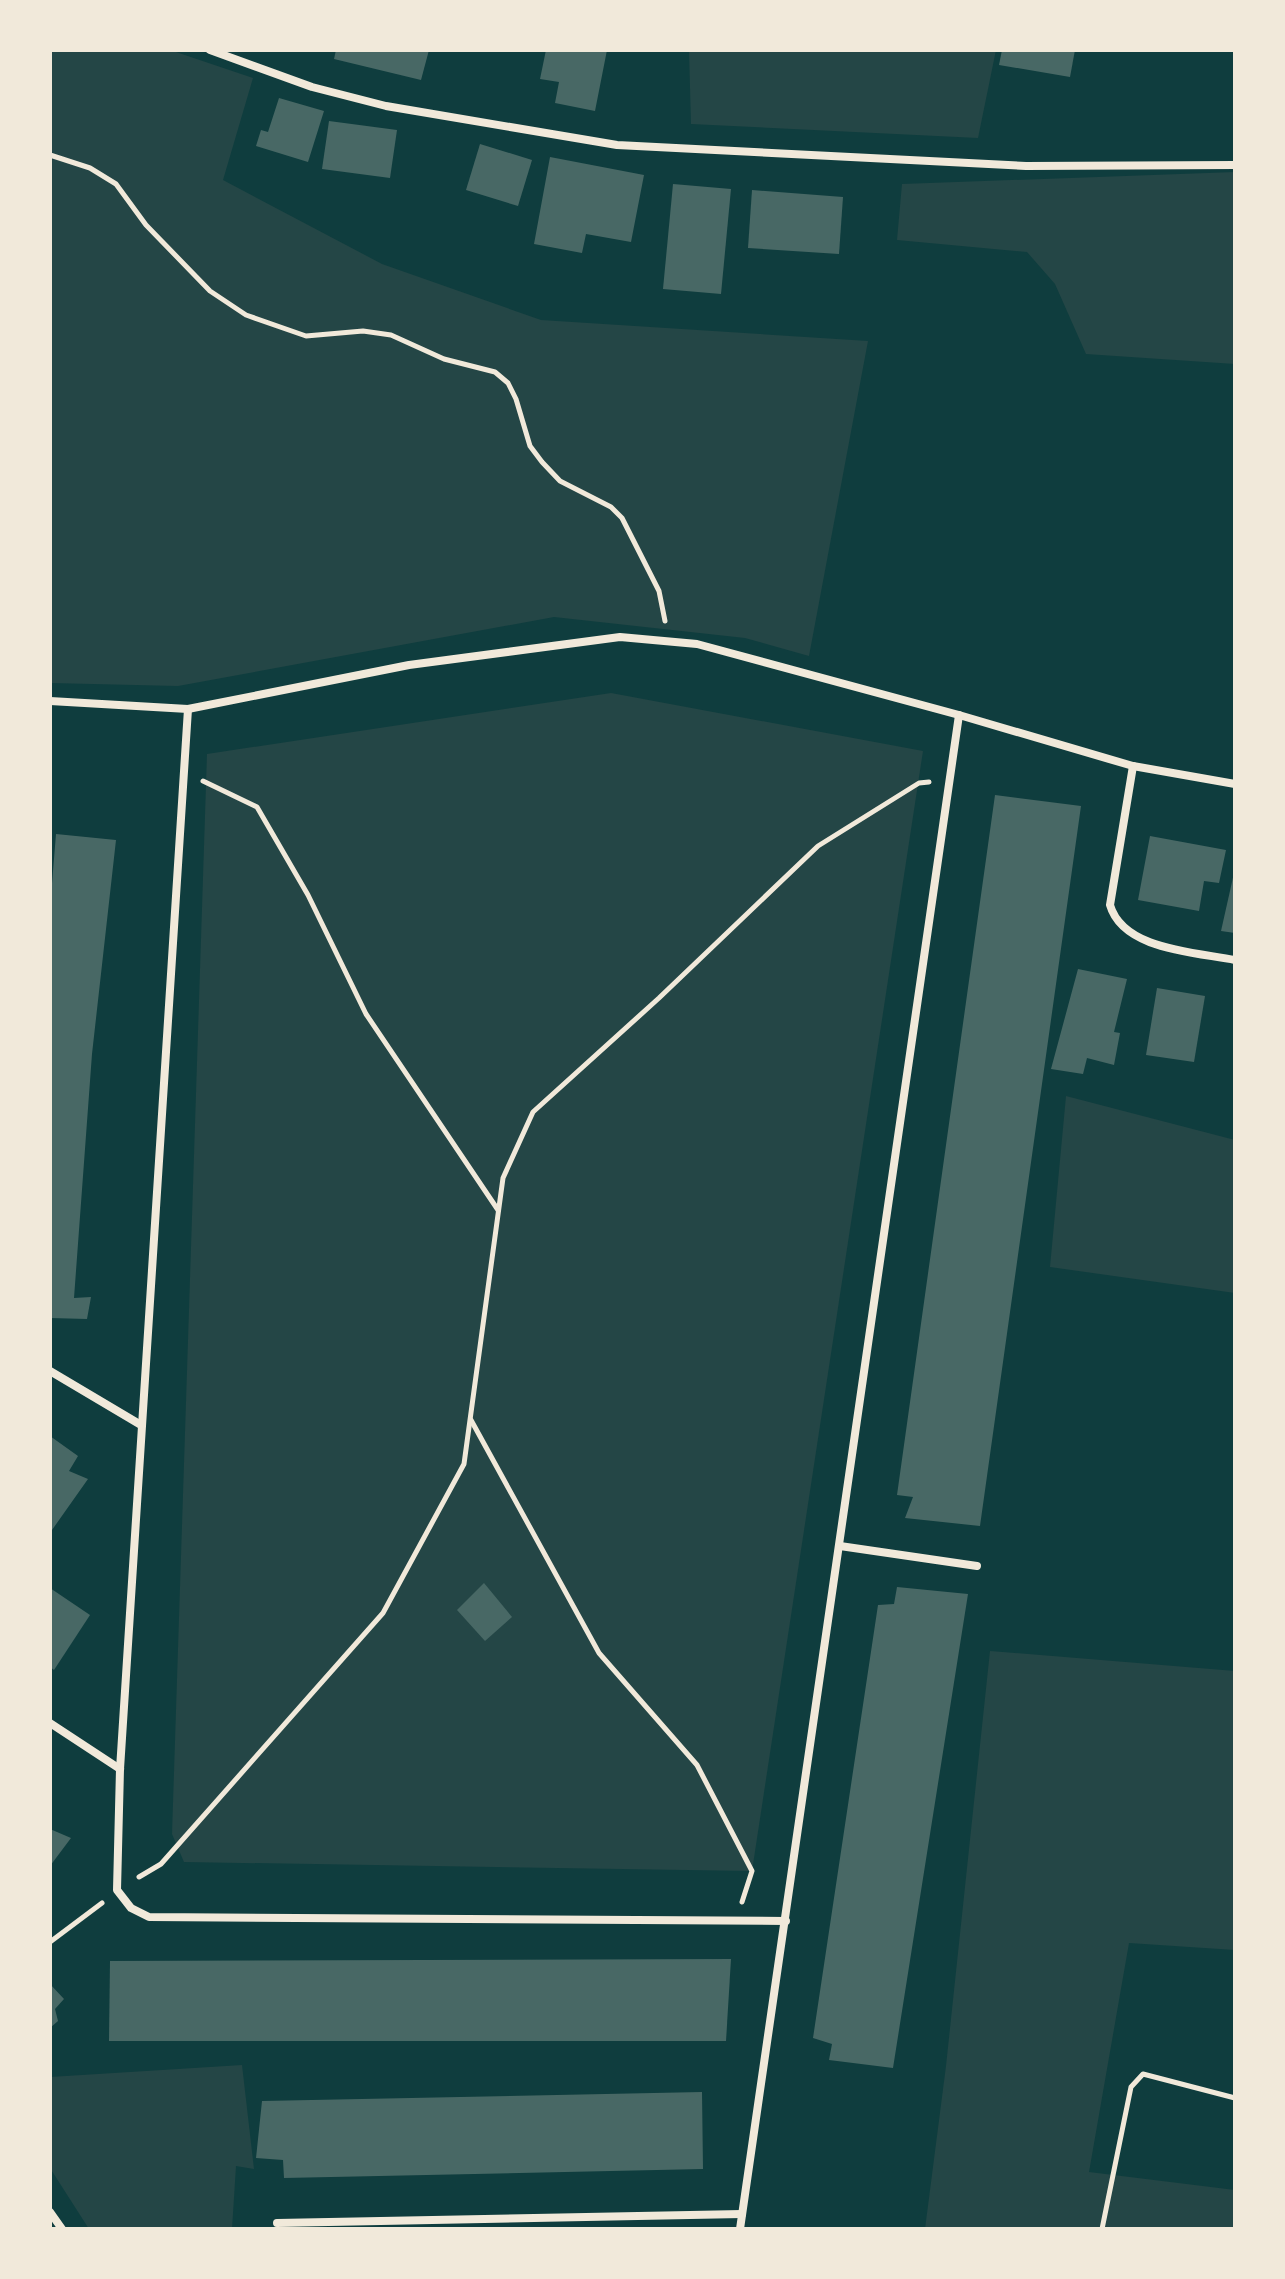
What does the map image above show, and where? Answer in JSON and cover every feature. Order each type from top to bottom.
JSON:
[{"type":"street","points":[[210,50],[312,87],[358,100],[617,145],[1026,166],[1235,165]]},
{"type":"street","points":[[50,701],[188,709],[409,665],[620,637],[697,644],[1133,766],[1235,784]]},
{"type":"street","points":[[188,709],[120,1769],[117,1890],[131,1908],[149,1917],[786,1921]]},
{"type":"street","points":[[740,2229],[959,715]]},
{"type":"street","points":[[1133,766],[1110,905],[1114,919],[1124,930],[1141,939],[1235,960]]},
{"type":"street","points":[[50,1371],[141,1425]]},
{"type":"street","points":[[840,1546],[977,1566]]},
{"type":"street","points":[[50,1723],[120,1769]]},
{"type":"street","points":[[50,2212],[62,2229]]},
{"type":"street","points":[[277,2223],[742,2214]]},
{"type":"path","points":[[50,155],[90,168],[116,184],[146,225],[210,291],[246,315],[306,336],[363,331],[391,335],[444,359],[495,372],[512,391],[530,446],[542,462],[560,481],[611,507],[622,518],[659,591],[670,642]]},
{"type":"path","points":[[184,772],[257,807],[308,895],[366,1014],[499,1211]]},
{"type":"path","points":[[50,1942],[117,1890],[161,1864],[383,1613],[464,1464],[503,1178],[533,1112],[659,998],[818,846],[919,783],[950,781]]},
{"type":"path","points":[[471,1419],[599,1653],[697,1765],[752,1871],[737,1921]]},
{"type":"path","points":[[1102,2229],[1131,2087],[1143,2074],[1235,2098]]},
{"type":"shaded area","points":[[50,50],[170,50],[253,78],[223,180],[382,264],[541,320],[868,341],[809,656],[745,638],[554,617],[178,686],[50,683]]},
{"type":"shaded area","points":[[689,50],[996,50],[978,138],[691,124]]},
{"type":"shaded area","points":[[1235,172],[1235,364],[1086,354],[1055,284],[1027,252],[897,240],[902,184]]},
{"type":"shaded area","points":[[611,693],[923,751],[752,1871],[184,1862],[172,1834],[207,754]]},
{"type":"shaded area","points":[[1066,1096],[1235,1140],[1235,1293],[1050,1267]]},
{"type":"shaded area","points":[[990,1651],[1235,1671],[1235,1950],[1129,1943],[1089,2172],[1235,2190],[1235,2229],[925,2229],[946,2066]]},
{"type":"shaded area","points":[[242,2065],[254,2169],[236,2166],[232,2229],[89,2229],[50,2168],[50,2077]]},
{"type":"building","points":[[336,50],[429,50],[421,80],[334,59]]},
{"type":"building","points":[[546,50],[607,50],[595,111],[555,103],[559,82],[540,79]]},
{"type":"building","points":[[1002,50],[1075,50],[1070,77],[999,65]]},
{"type":"building","points":[[279,98],[324,111],[308,162],[256,146],[261,130],[268,132]]},
{"type":"building","points":[[329,121],[397,130],[390,178],[322,169]]},
{"type":"building","points":[[480,144],[532,160],[518,206],[466,190]]},
{"type":"building","points":[[550,157],[644,175],[631,242],[586,234],[582,253],[534,244]]},
{"type":"building","points":[[673,184],[731,189],[721,294],[663,289]]},
{"type":"building","points":[[752,190],[843,197],[839,254],[748,248]]},
{"type":"building","points":[[995,795],[1081,806],[980,1526],[905,1518],[913,1497],[897,1495]]},
{"type":"building","points":[[56,834],[116,840],[92,1054],[74,1298],[91,1297],[87,1319],[50,1318],[50,908]]},
{"type":"building","points":[[1150,836],[1226,850],[1219,883],[1204,881],[1199,911],[1138,900]]},
{"type":"building","points":[[1235,873],[1235,933],[1221,931]]},
{"type":"building","points":[[1078,969],[1127,979],[1114,1032],[1120,1033],[1114,1065],[1087,1058],[1083,1074],[1051,1069]]},
{"type":"building","points":[[1157,988],[1205,996],[1194,1062],[1146,1055]]},
{"type":"building","points":[[50,1436],[78,1456],[69,1471],[88,1479],[52,1530]]},
{"type":"building","points":[[484,1583],[512,1617],[485,1641],[457,1610]]},
{"type":"building","points":[[897,1587],[968,1594],[893,2068],[829,2060],[832,2044],[813,2038],[878,1605],[894,1604]]},
{"type":"building","points":[[50,1588],[90,1615],[54,1670],[50,1667]]},
{"type":"building","points":[[50,1829],[71,1838],[50,1866]]},
{"type":"building","points":[[731,1959],[726,2041],[109,2041],[110,1961]]},
{"type":"building","points":[[50,1984],[64,1999],[55,2009],[58,2021],[50,2028]]},
{"type":"building","points":[[702,2092],[703,2169],[284,2178],[283,2160],[256,2158],[262,2101]]}]
